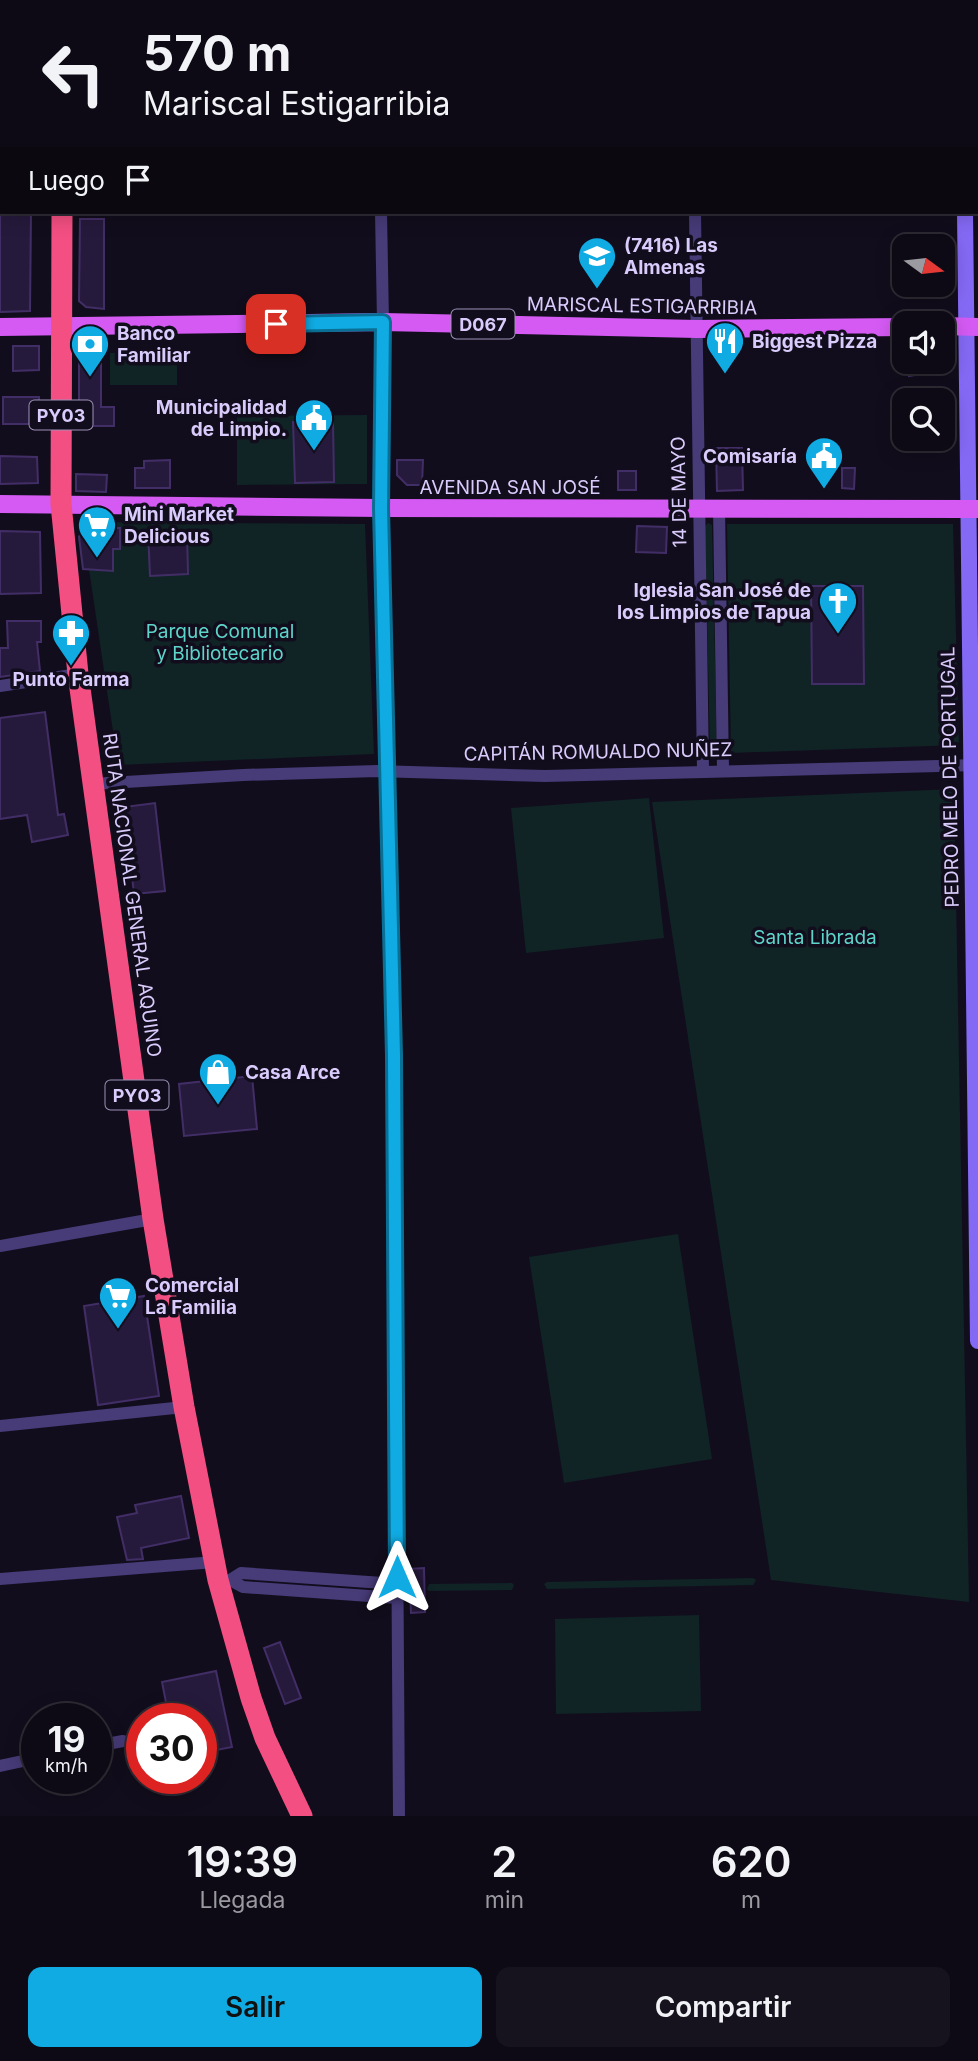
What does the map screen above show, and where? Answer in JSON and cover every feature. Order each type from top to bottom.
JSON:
[{"type":"highway","name":"RUTA NACIONAL GENERAL AQUINO","points":[[62,214],[61,505],[92,784],[123,988],[153,1219],[184,1406],[221,1574],[255,1708],[284,1781],[302,1816]]},
{"type":"main road","name":"MARISCAL ESTIGARRIBIA","points":[[0,327],[383,322],[697,329],[892,327]]},
{"type":"main road","name":"AVENIDA SAN JOSÉ","points":[[0,504],[973,510]]},
{"type":"street","points":[[381,214],[381,508],[394,1056],[399,1816]]},
{"type":"street","name":"14 DE MAYO","points":[[695,214],[703,771]]},
{"type":"street","name":"PEDRO MELO DE PORTUGAL","points":[[965,214],[972,326],[978,1341]]},
{"type":"street","name":"14 DE MAYO","points":[[719,508],[723,770]]},
{"type":"street","points":[[0,686],[78,674]]},
{"type":"street","name":"CAPITÁN ROMUALDO NUÑEZ","points":[[92,784],[243,775],[388,771],[545,776],[974,765]]},
{"type":"street","points":[[0,1246],[153,1219]]},
{"type":"street","points":[[0,1426],[184,1406]]},
{"type":"street","points":[[0,1578],[240,1573],[397,1591]]},
{"type":"street","points":[[221,1574],[243,1587],[397,1591]]},
{"type":"street","points":[[112,1743],[123,1741]]},
{"type":"street","points":[[0,1766],[21,1761]]},
{"type":"green space","points":[[177,352],[177,385],[110,385],[110,353]]},
{"type":"green space","points":[[367,415],[367,484],[237,485],[237,416]]},
{"type":"green space","name":"Parque Comunal y Bibliotecario","points":[[82,522],[365,524],[374,754],[118,765]]},
{"type":"green space","points":[[708,523],[712,525],[717,753],[712,756],[705,526]]},
{"type":"green space","points":[[727,524],[953,524],[959,745],[731,753]]},
{"type":"green space","name":"Santa Librada","points":[[954,789],[969,1602],[771,1580],[652,802]]},
{"type":"green space","points":[[649,798],[664,938],[526,953],[511,808]]},
{"type":"green space","points":[[678,1234],[712,1459],[564,1483],[529,1257]]},
{"type":"green space","points":[[756,1580],[753,1585],[547,1589],[544,1584],[547,1582]]},
{"type":"green space","points":[[512,1583],[512,1590],[427,1589],[429,1584]]},
{"type":"green space","points":[[699,1615],[701,1711],[556,1714],[555,1619]]},
{"type":"building","points":[[0,214],[31,214],[30,311],[0,312]]},
{"type":"building","points":[[80,219],[104,219],[104,309],[86,307],[79,301]]},
{"type":"building","points":[[13,346],[39,346],[39,370],[13,371]]},
{"type":"building","name":"Banco Familiar","points":[[79,350],[101,350],[101,407],[114,407],[114,426],[79,426]]},
{"type":"building","points":[[3,397],[39,397],[39,424],[3,424]]},
{"type":"building","name":"Municipalidad de Limpio.","points":[[333,421],[334,482],[295,483],[293,422]]},
{"type":"building","points":[[716,448],[742,448],[743,490],[717,491]]},
{"type":"building","points":[[0,456],[37,457],[38,483],[0,484]]},
{"type":"building","points":[[170,460],[170,488],[135,488],[135,468],[144,468],[144,461]]},
{"type":"building","points":[[397,460],[423,460],[422,485],[407,485],[397,475]]},
{"type":"building","points":[[842,468],[855,468],[854,489],[842,488]]},
{"type":"building","points":[[618,471],[636,471],[636,490],[618,490]]},
{"type":"building","points":[[76,474],[107,475],[106,492],[76,491]]},
{"type":"building","points":[[637,526],[667,527],[666,553],[636,552]]},
{"type":"building","points":[[83,528],[120,528],[120,549],[113,549],[113,571],[83,569],[79,537]]},
{"type":"building","points":[[0,531],[40,532],[41,593],[0,594]]},
{"type":"building","points":[[187,531],[188,574],[150,576],[148,532]]},
{"type":"building","name":"Iglesia San José de los Limpios de Tapua","points":[[811,586],[863,586],[864,684],[812,684]]},
{"type":"building","points":[[7,621],[41,621],[41,642],[37,642],[40,671],[0,677],[0,648],[8,648]]},
{"type":"building","points":[[45,712],[58,815],[64,814],[68,835],[32,842],[27,815],[0,819],[0,718]]},
{"type":"building","points":[[155,803],[165,891],[134,894],[124,807]]},
{"type":"building","name":"Casa Arce","points":[[252,1076],[257,1129],[184,1136],[179,1084]]},
{"type":"building","points":[[144,1296],[159,1396],[98,1405],[84,1306]]},
{"type":"building","points":[[181,1496],[189,1538],[141,1548],[143,1559],[127,1560],[117,1517],[137,1513],[135,1505]]},
{"type":"building","points":[[424,1568],[425,1612],[411,1613],[409,1569]]},
{"type":"building","points":[[280,1642],[301,1698],[285,1704],[264,1648]]},
{"type":"building","points":[[216,1671],[232,1747],[217,1750],[217,1703],[166,1703],[162,1682]]},
{"type":"place","name":"(7416) Las Almenas","points":[[597,290]]},
{"type":"place","name":"Biggest Pizza","points":[[725,375]]},
{"type":"place","name":"Banco Familiar","points":[[90,378]]},
{"type":"place","name":"Municipalidad de Limpio.","points":[[314,452]]},
{"type":"place","name":"Comisaría","points":[[824,490]]},
{"type":"place","name":"Mini Market Delicious","points":[[97,559]]},
{"type":"place","name":"Iglesia San José de los Limpios de Tapua","points":[[838,635]]},
{"type":"place","name":"Punto Farma","points":[[71,667]]},
{"type":"place","name":"Casa Arce","points":[[218,1106]]},
{"type":"place","name":"Comercial La Familia","points":[[118,1330]]},
{"type":"route","points":[[276,324],[383,322],[381,508],[394,1056],[397,1577]]}]
